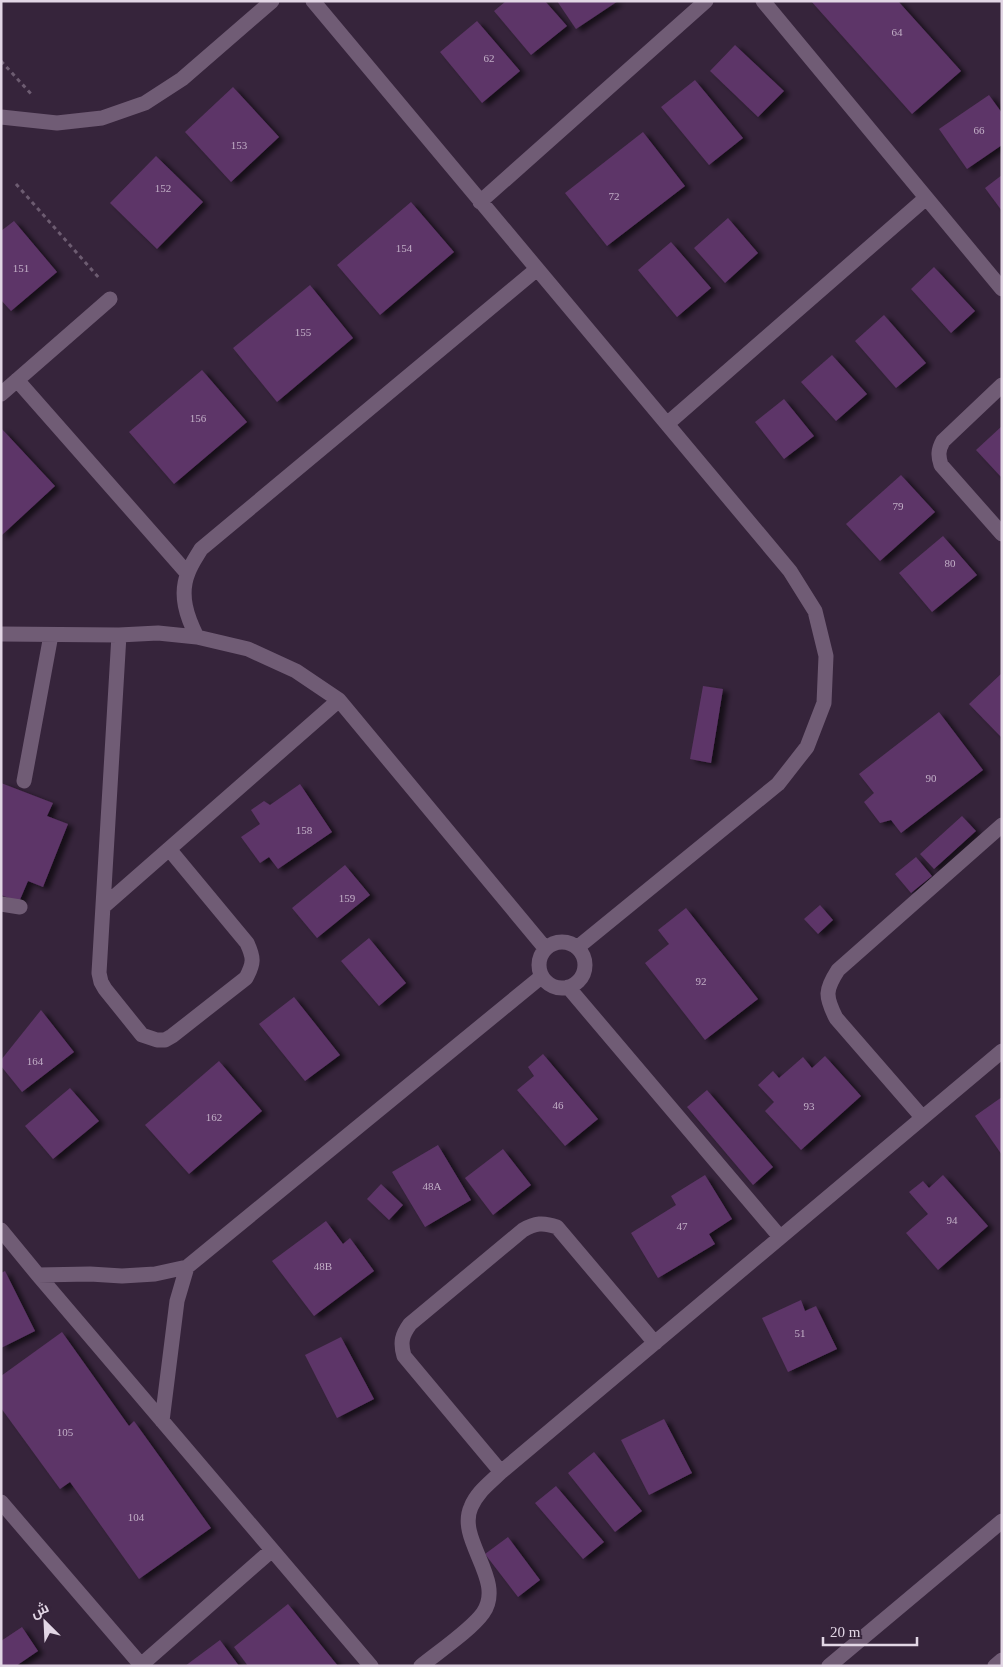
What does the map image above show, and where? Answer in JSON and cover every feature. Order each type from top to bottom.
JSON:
[{"type":"street","points":[[1,117],[57,124],[102,118],[145,103],[182,79],[255,7],[272,1]]},
{"type":"street","points":[[313,1],[790,571],[815,611],[826,656],[824,703],[807,747],[778,784],[578,947]]},
{"type":"street","points":[[480,202],[706,1]]},
{"type":"street","points":[[763,1],[1002,289]]},
{"type":"street","points":[[666,424],[926,198]]},
{"type":"street","points":[[196,636],[187,617],[183,595],[187,574],[201,549],[537,269]]},
{"type":"street","points":[[1,394],[110,299]]},
{"type":"street","points":[[17,380],[187,574]]},
{"type":"street","points":[[1002,385],[943,441],[938,457],[941,465],[1002,534]]},
{"type":"street","points":[[1,634],[119,635],[158,633],[196,636],[248,649],[296,670],[339,700],[545,948]]},
{"type":"street","points":[[24,781],[51,635]]},
{"type":"street","points":[[119,635],[99,973],[100,982],[142,1035],[157,1040],[165,1040],[172,1036],[246,978],[252,967],[253,954],[247,943],[169,848]]},
{"type":"street","points":[[104,906],[339,700]]},
{"type":"street","points":[[922,1118],[836,1018],[828,1002],[828,985],[838,970],[1002,825]]},
{"type":"street","points":[[1,904],[20,907]]},
{"type":"street","points":[[562,941],[578,947],[584,956],[586,965],[583,975],[577,983],[561,988],[553,987],[546,983],[539,970],[541,954],[545,948],[553,943],[562,941]]},
{"type":"street","points":[[38,1275],[90,1274],[122,1276],[155,1274],[187,1267],[542,977]]},
{"type":"street","points":[[568,987],[780,1237]]},
{"type":"street","points":[[421,1666],[471,1626],[483,1612],[489,1595],[486,1577],[468,1523],[470,1508],[477,1495],[501,1472],[1002,1051]]},
{"type":"street","points":[[501,1472],[404,1356],[401,1344],[403,1333],[410,1324],[522,1230],[533,1224],[546,1223],[557,1227],[655,1343]]},
{"type":"street","points":[[1,1230],[371,1666]]},
{"type":"street","points":[[162,1421],[177,1300],[187,1267]]},
{"type":"street","points":[[1,1502],[141,1665],[272,1550]]},
{"type":"street","points":[[829,1666],[1002,1521]]},
{"type":"street","points":[[995,1666],[1002,1660]]},
{"type":"path","points":[[1,61],[57,124]]},
{"type":"path","points":[[16,184],[111,293],[110,299]]},
{"type":"building","points":[[506,1],[545,1],[567,26],[531,55],[494,11]]},
{"type":"building","points":[[557,1],[618,1],[576,29]]},
{"type":"building","points":[[811,1],[898,1],[961,71],[912,114]]},
{"type":"building","points":[[477,21],[520,71],[482,103],[440,52]]},
{"type":"building","points":[[735,45],[784,91],[758,117],[710,71]]},
{"type":"building","points":[[695,80],[743,138],[709,165],[661,107]]},
{"type":"building","points":[[233,87],[279,137],[231,182],[185,132]]},
{"type":"building","points":[[989,95],[1002,113],[1002,145],[967,169],[939,129]]},
{"type":"building","points":[[643,132],[685,186],[607,246],[565,193]]},
{"type":"building","points":[[156,156],[203,202],[157,249],[110,203]]},
{"type":"building","points":[[1002,175],[1002,211],[985,188]]},
{"type":"building","points":[[411,202],[454,252],[380,315],[337,265]]},
{"type":"building","points":[[728,218],[758,253],[725,283],[694,248]]},
{"type":"building","points":[[14,221],[57,272],[11,311],[1,300],[1,231]]},
{"type":"building","points":[[671,242],[711,288],[677,317],[638,270]]},
{"type":"building","points":[[934,267],[975,311],[951,333],[911,289]]},
{"type":"building","points":[[310,285],[353,338],[277,402],[233,348]]},
{"type":"building","points":[[884,315],[926,363],[896,388],[855,341]]},
{"type":"building","points":[[832,355],[867,394],[836,421],[801,382]]},
{"type":"building","points":[[202,370],[247,422],[174,484],[129,432]]},
{"type":"building","points":[[784,399],[814,436],[784,459],[755,422]]},
{"type":"building","points":[[1002,426],[1002,478],[976,450]]},
{"type":"building","points":[[1,428],[55,486],[2,535],[1,534]]},
{"type":"building","points":[[901,475],[935,512],[880,561],[846,524]]},
{"type":"building","points":[[943,536],[977,575],[932,612],[899,573]]},
{"type":"building","points":[[1002,673],[1002,738],[969,704]]},
{"type":"building","points":[[703,686],[723,689],[711,763],[690,759]]},
{"type":"building","points":[[939,712],[983,770],[901,833],[891,820],[880,823],[864,802],[874,793],[859,774]]},
{"type":"building","points":[[1,783],[53,803],[47,816],[68,824],[43,887],[28,881],[19,902],[1,895]]},
{"type":"building","points":[[300,784],[332,832],[278,869],[269,857],[260,863],[241,837],[260,824],[251,810],[264,801],[270,805]]},
{"type":"building","points":[[962,816],[976,831],[934,869],[920,854]]},
{"type":"building","points":[[916,857],[932,876],[911,893],[895,874]]},
{"type":"building","points":[[345,865],[370,895],[317,938],[292,908]]},
{"type":"building","points":[[820,905],[833,920],[818,934],[804,919]]},
{"type":"building","points":[[686,908],[758,999],[705,1040],[645,963],[669,944],[658,930]]},
{"type":"building","points":[[369,938],[406,983],[379,1006],[341,961]]},
{"type":"building","points":[[294,997],[340,1055],[305,1081],[259,1024]]},
{"type":"building","points":[[41,1010],[74,1052],[22,1092],[1,1066],[1,1060]]},
{"type":"building","points":[[543,1054],[598,1119],[565,1146],[517,1090],[534,1076],[528,1067]]},
{"type":"building","points":[[825,1056],[861,1096],[801,1150],[765,1111],[774,1102],[758,1085],[773,1071],[779,1078],[803,1057],[812,1068]]},
{"type":"building","points":[[219,1061],[262,1111],[189,1174],[145,1125]]},
{"type":"building","points":[[70,1088],[99,1121],[53,1159],[25,1126]]},
{"type":"building","points":[[707,1090],[773,1167],[753,1185],[687,1107]]},
{"type":"building","points":[[1002,1097],[1002,1155],[975,1116]]},
{"type":"building","points":[[438,1145],[471,1200],[425,1227],[392,1172]]},
{"type":"building","points":[[503,1149],[531,1185],[493,1215],[465,1178]]},
{"type":"building","points":[[705,1175],[732,1219],[709,1234],[715,1244],[658,1278],[631,1233],[676,1205],[671,1196]]},
{"type":"building","points":[[943,1175],[988,1226],[938,1270],[906,1233],[928,1214],[909,1192],[923,1181],[929,1188]]},
{"type":"building","points":[[381,1184],[403,1205],[389,1220],[367,1199]]},
{"type":"building","points":[[326,1221],[343,1244],[350,1238],[374,1271],[314,1316],[272,1261]]},
{"type":"building","points":[[5,1271],[35,1331],[1,1348],[1,1273]]},
{"type":"building","points":[[801,1300],[805,1311],[816,1306],[837,1349],[788,1372],[762,1318]]},
{"type":"building","points":[[62,1332],[129,1426],[134,1421],[211,1528],[139,1579],[70,1482],[60,1489],[1,1408],[1,1376]]},
{"type":"building","points":[[341,1337],[374,1399],[337,1418],[305,1355]]},
{"type":"building","points":[[664,1419],[692,1473],[649,1495],[621,1440]]},
{"type":"building","points":[[594,1452],[642,1511],[615,1532],[568,1473]]},
{"type":"building","points":[[556,1486],[604,1542],[583,1559],[535,1503]]},
{"type":"building","points":[[508,1537],[540,1580],[518,1597],[485,1554]]},
{"type":"building","points":[[288,1604],[338,1666],[248,1666],[234,1647]]},
{"type":"building","points":[[22,1627],[38,1651],[16,1666],[1,1666],[1,1641]]},
{"type":"building","points":[[220,1640],[239,1666],[185,1666]]}]
